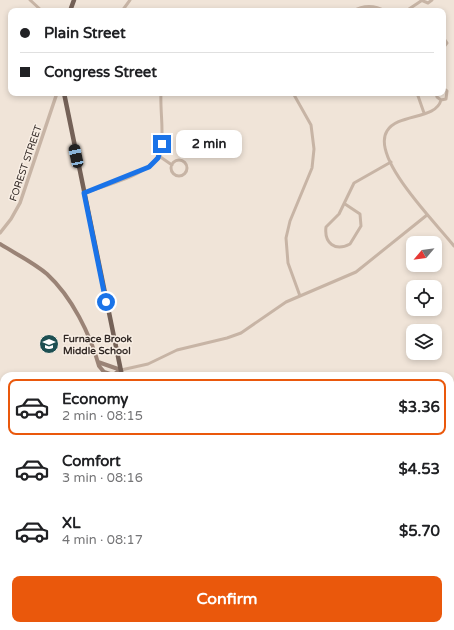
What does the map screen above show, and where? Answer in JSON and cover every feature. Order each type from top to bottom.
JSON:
[{"type":"main road","points":[[65,96],[121,370]]},
{"type":"main road","points":[[0,244],[43,271],[58,286],[79,317],[100,369],[104,372]]},
{"type":"main road","points":[[98,362],[121,370]]},
{"type":"street","points":[[30,0],[39,8]]},
{"type":"street","points":[[410,8],[421,0],[428,4],[432,0]]},
{"type":"street","points":[[361,8],[372,6],[377,8]]},
{"type":"street","points":[[446,90],[448,94],[446,99],[441,100],[436,108],[399,121],[388,130],[384,145],[400,180],[427,215],[454,246]]},
{"type":"street","name":"FOREST STREET","points":[[0,233],[11,219],[20,203],[56,96]]},
{"type":"street","points":[[84,193],[144,170],[153,164],[159,156],[162,144],[161,96]]},
{"type":"street","points":[[295,96],[311,125],[314,149],[312,168],[290,222],[286,238],[288,264],[300,296]]},
{"type":"street","points":[[418,96],[424,113]]},
{"type":"street","points":[[437,96],[441,100]]},
{"type":"street","points":[[159,156],[172,165],[173,173],[177,176],[186,172],[186,164],[183,161],[178,160],[172,165]]},
{"type":"street","points":[[345,204],[360,214],[361,226],[350,244],[339,248],[333,246],[327,241],[325,235],[326,226],[339,214],[354,183],[391,162]]},
{"type":"street","points":[[121,370],[148,364],[177,350],[235,336],[280,305],[356,272],[427,215]]},
{"type":"place","name":"Furnace Brook Middle School","points":[[49,344]]},
{"type":"route","points":[[106,302],[84,193],[149,167],[158,158],[162,144]]}]
